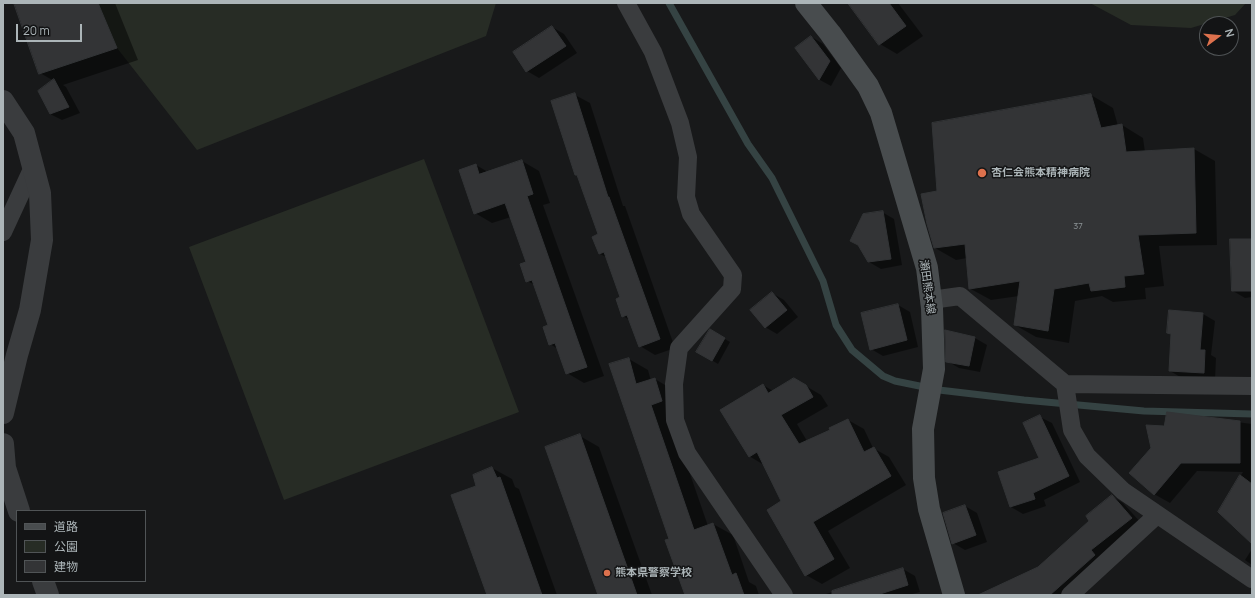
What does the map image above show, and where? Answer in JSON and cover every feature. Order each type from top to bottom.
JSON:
[{"type":"main road","name":"瀬田熊本線","points":[[806,3],[830,33],[868,86],[881,113],[892,144],[927,268],[931,300],[934,369],[923,429],[924,478],[929,509],[954,595]]},
{"type":"street","points":[[626,3],[653,52],[680,123],[688,157],[686,197],[690,214],[733,275],[732,289],[679,348],[674,384],[675,420],[687,453],[784,595]]},
{"type":"street","points":[[3,100],[24,133],[40,192],[42,240],[30,310],[10,357],[3,413]]},
{"type":"street","points":[[3,232],[33,167]]},
{"type":"street","points":[[931,300],[960,296],[1065,384],[1252,386]]},
{"type":"street","points":[[1065,384],[1072,430],[1087,456],[1123,491],[1252,579]]},
{"type":"street","points":[[3,444],[5,468],[19,510]]},
{"type":"street","points":[[1070,595],[1157,515]]},
{"type":"street","points":[[43,582],[48,595]]},
{"type":"green space","points":[[98,3],[496,3],[486,36],[197,150],[117,48]]},
{"type":"green space","points":[[1090,3],[1246,3],[1235,15],[1232,16],[1199,16],[1199,26],[1191,28],[1131,25]]},
{"type":"green space","points":[[424,159],[519,412],[284,500],[189,247]]},
{"type":"building","points":[[14,3],[98,3],[117,48],[39,74]]},
{"type":"building","points":[[848,3],[889,3],[906,26],[879,45]]},
{"type":"building","points":[[552,26],[566,46],[526,72],[513,52]]},
{"type":"building","points":[[811,36],[830,61],[819,80],[795,48]]},
{"type":"building","points":[[54,79],[69,107],[50,114],[38,91]]},
{"type":"building","points":[[575,93],[608,197],[660,339],[639,347],[627,315],[622,317],[616,299],[620,297],[604,252],[599,254],[592,237],[598,234],[577,175],[575,175],[551,101]]},
{"type":"building","points":[[1091,94],[1101,128],[1122,124],[1126,152],[1194,148],[1196,233],[1138,235],[1144,274],[1124,276],[1125,287],[1091,291],[1089,283],[1054,289],[1048,331],[1014,325],[1020,281],[969,289],[965,244],[934,248],[921,194],[937,191],[932,123]]},
{"type":"building","points":[[522,160],[533,194],[527,196],[587,367],[566,374],[555,343],[549,345],[543,327],[548,325],[532,280],[526,282],[520,264],[526,262],[505,203],[474,214],[459,170],[476,164],[479,174]]},
{"type":"building","points":[[883,211],[891,259],[868,262],[858,245],[850,241],[863,214]]},
{"type":"building","points":[[1230,239],[1252,239],[1252,291],[1232,291]]},
{"type":"building","points":[[772,292],[787,310],[765,328],[750,310]]},
{"type":"building","points":[[898,304],[907,340],[870,350],[861,313]]},
{"type":"building","points":[[1169,310],[1203,313],[1200,350],[1205,350],[1204,373],[1169,371],[1171,334],[1167,333]]},
{"type":"building","points":[[710,329],[725,338],[712,361],[696,352]]},
{"type":"building","points":[[945,330],[975,337],[969,366],[946,362]]},
{"type":"building","points":[[629,358],[636,384],[655,378],[662,401],[651,405],[694,530],[713,523],[732,575],[736,573],[744,595],[685,595],[665,540],[669,539],[609,364]]},
{"type":"building","points":[[794,378],[806,385],[813,397],[781,415],[799,444],[830,430],[829,428],[848,419],[864,452],[874,447],[891,476],[813,522],[834,559],[805,576],[767,510],[781,501],[757,452],[749,457],[720,410],[763,384],[768,393]]},
{"type":"building","points":[[1167,412],[1240,421],[1240,463],[1181,463],[1154,495],[1129,473],[1151,448],[1146,425],[1164,426]]},
{"type":"building","points":[[1040,415],[1069,476],[1033,493],[1035,499],[1010,507],[998,472],[1039,458],[1023,423]]},
{"type":"building","points":[[580,434],[637,595],[598,595],[545,447]]},
{"type":"building","points":[[492,467],[497,478],[500,477],[542,595],[487,595],[451,495],[476,486],[473,475]]},
{"type":"building","points":[[1240,475],[1252,484],[1252,544],[1218,512]]},
{"type":"building","points":[[1112,495],[1132,518],[1091,550],[1095,555],[1050,595],[978,595],[1038,567],[1089,521],[1086,516]]},
{"type":"building","points":[[965,505],[976,535],[952,544],[943,513]]},
{"type":"building","points":[[903,568],[908,585],[877,595],[832,595],[832,591]]},
{"type":"waterway","points":[[669,3],[748,144],[772,178],[823,281],[836,325],[852,350],[883,376],[895,381],[939,390],[1024,400],[1144,411],[1252,414]]},
{"type":"place","name":"杏仁会熊本精神病院","points":[[982,173]]},
{"type":"place","name":"熊本県警察学校","points":[[607,573]]}]
